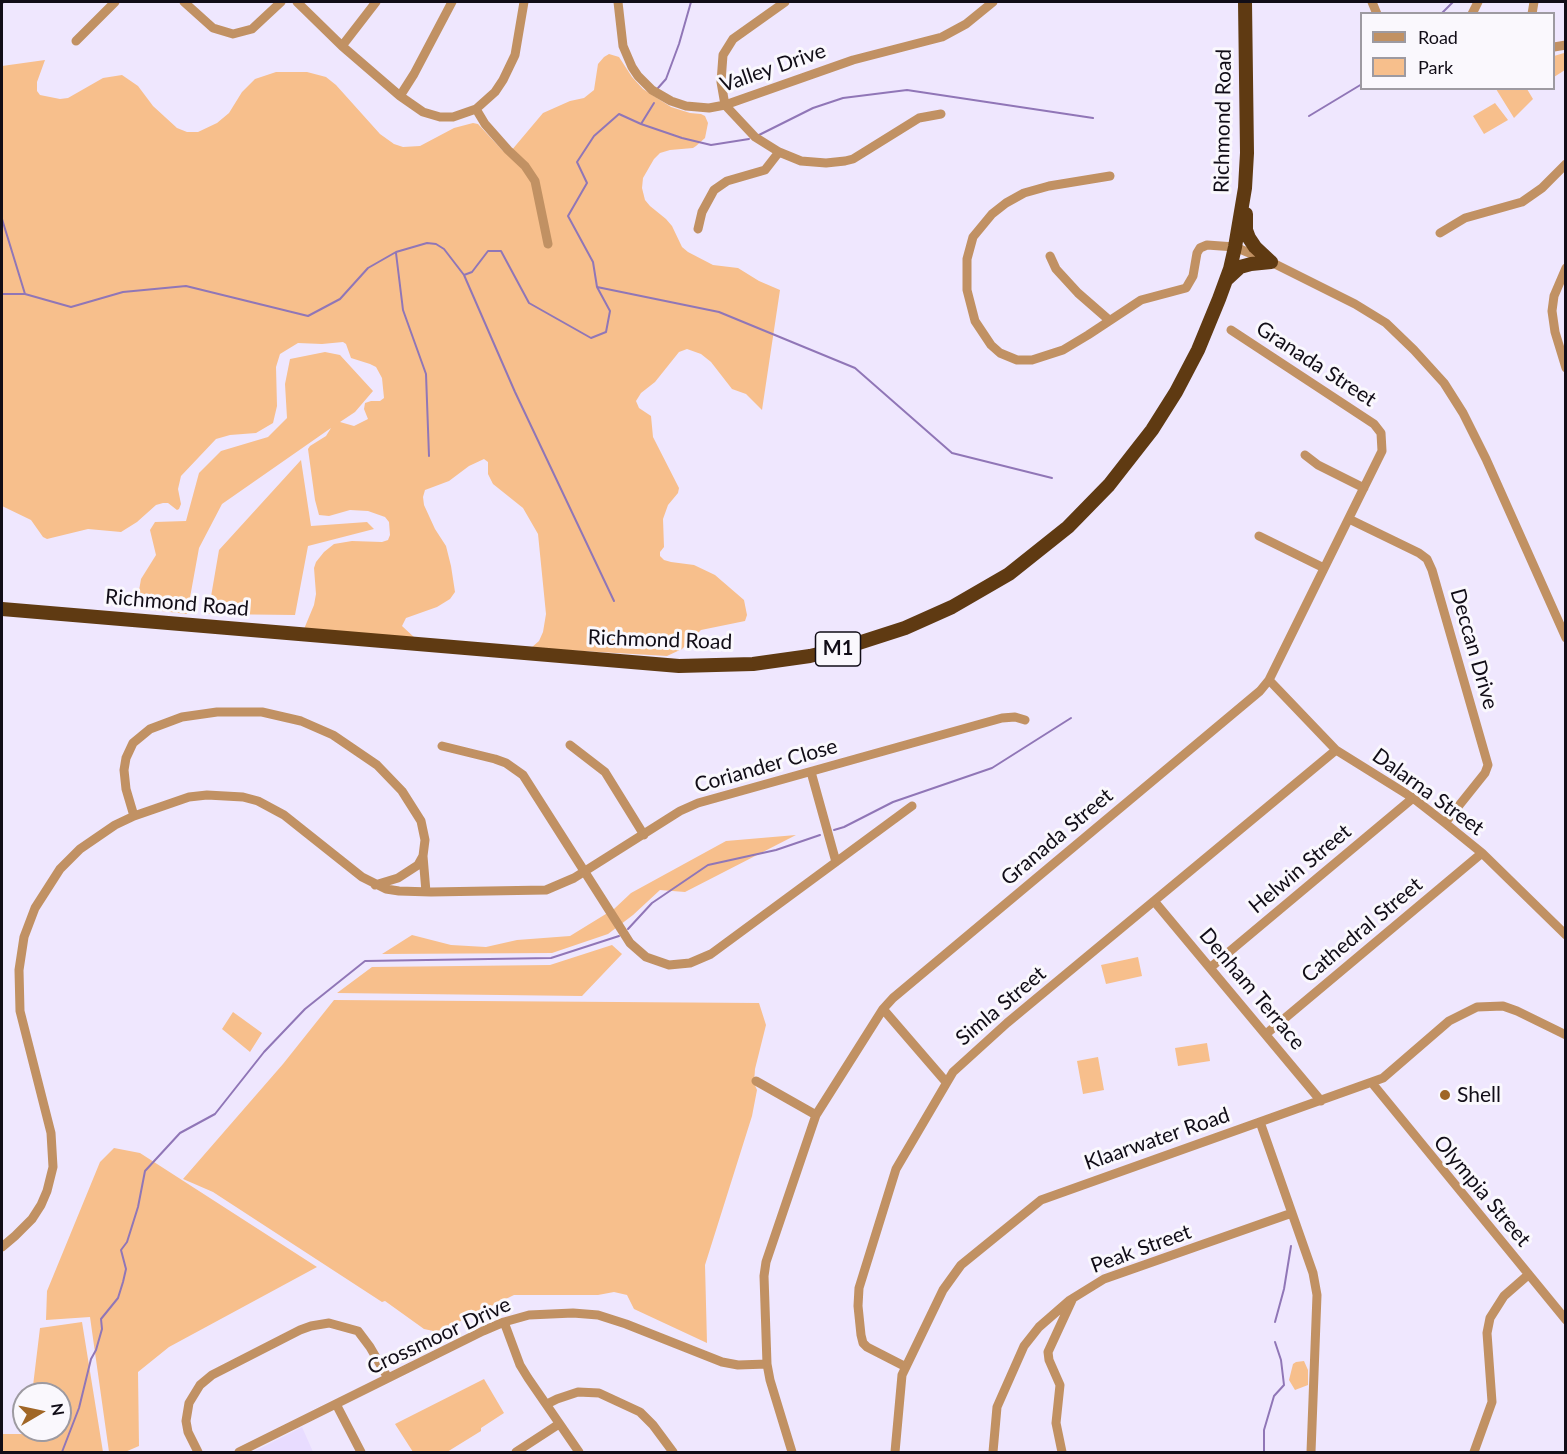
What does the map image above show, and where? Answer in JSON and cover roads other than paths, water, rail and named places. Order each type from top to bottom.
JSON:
[{"type":"highway","name":"Richmond Road","points":[[2,609],[679,666],[753,664],[810,656],[905,628],[952,608],[1009,574],[1068,527],[1109,485],[1152,430],[1176,392],[1198,350],[1226,280],[1235,247],[1245,188],[1247,153],[1245,2]]},
{"type":"highway","points":[[1245,188],[1246,230],[1255,247],[1271,262]]},
{"type":"highway","points":[[1226,280],[1240,267],[1271,262]]},
{"type":"street","points":[[76,41],[115,2]]},
{"type":"street","points":[[184,2],[210,26],[221,32],[233,34],[252,29],[281,2]]},
{"type":"street","points":[[297,2],[342,46],[400,96],[423,112],[440,117],[453,117],[476,109],[495,92],[515,55],[524,2]]},
{"type":"street","points":[[342,46],[376,2]]},
{"type":"street","points":[[400,96],[452,2]]},
{"type":"street","name":"Valley Drive","points":[[618,2],[623,46],[632,67],[651,90],[686,106],[709,108],[725,105],[853,60],[942,37],[966,24],[993,2]]},
{"type":"street","points":[[785,2],[746,28],[728,45],[723,55],[721,67],[725,105],[755,137],[779,152],[801,161],[815,163],[845,161],[853,159],[920,118],[941,114]]},
{"type":"street","points":[[476,109],[535,181],[548,244]]},
{"type":"street","points":[[698,229],[702,212],[714,190],[727,181],[765,170],[779,152]]},
{"type":"street","points":[[1440,233],[1465,218],[1522,202],[1542,188],[1566,164]]},
{"type":"street","points":[[1110,176],[1040,188],[1024,193],[992,214],[973,237],[967,259],[968,290],[975,321],[986,340],[1000,353],[1017,360],[1045,357],[1088,335],[1141,300],[1186,288],[1193,276],[1194,261],[1200,248],[1207,245],[1235,247],[1271,262],[1355,304],[1386,323],[1414,350],[1444,383],[1463,413],[1566,638]]},
{"type":"street","points":[[1050,256],[1056,270],[1109,320]]},
{"type":"street","points":[[1566,268],[1554,296],[1552,311],[1555,332],[1566,368]]},
{"type":"street","name":"Granada Street","points":[[792,1452],[767,1364],[764,1284],[766,1262],[816,1115],[883,1009],[893,998],[1260,691],[1269,680],[1382,451],[1381,433],[1374,424],[1232,330]]},
{"type":"street","points":[[1305,456],[1364,488]]},
{"type":"street","name":"Deccan Drive","points":[[1349,519],[1419,553],[1426,559],[1432,570],[1488,765],[1485,773],[1445,823]]},
{"type":"street","points":[[1260,536],[1324,568]]},
{"type":"street","name":"Dalarna Street","points":[[1269,680],[1336,750],[1413,798],[1445,823],[1482,853],[1566,935]]},
{"type":"street","points":[[134,816],[126,789],[124,770],[126,758],[133,743],[150,729],[182,717],[217,712],[246,711],[279,715],[301,721],[333,735],[377,765],[402,791],[421,821],[425,840],[423,856],[426,892]]},
{"type":"street","name":"Coriander Close","points":[[375,885],[399,891],[426,892],[546,890],[566,882],[686,808],[698,803],[1002,718],[1015,717],[1025,720]]},
{"type":"street","points":[[570,745],[605,772],[644,835]]},
{"type":"street","points":[[442,746],[495,759],[506,763],[523,775],[625,936],[636,950],[658,963],[680,965],[701,960],[711,954],[912,806]]},
{"type":"street","name":"Simla Street","points":[[906,1366],[867,1347],[863,1342],[858,1306],[859,1288],[896,1169],[946,1082],[960,1064],[1007,1023],[1336,750]]},
{"type":"street","points":[[811,772],[836,862]]},
{"type":"street","points":[[2,1246],[32,1219],[47,1191],[53,1167],[51,1133],[27,1044],[19,1002],[19,970],[29,922],[43,893],[69,859],[103,831],[134,816],[189,797],[225,795],[250,799],[284,815],[375,885],[408,872],[418,865],[423,856]]},
{"type":"street","name":"Helwin Street","points":[[1211,967],[1413,798]]},
{"type":"street","name":"Cathedral Street","points":[[1266,1034],[1482,853]]},
{"type":"street","name":"Denham Terrace","points":[[1154,901],[1321,1101]]},
{"type":"street","name":"Klaarwater Road","points":[[895,1452],[900,1387],[906,1366],[943,1290],[961,1265],[1033,1205],[1057,1194],[1372,1083],[1390,1073],[1449,1021],[1477,1007],[1503,1006],[1517,1011],[1566,1040]]},
{"type":"street","points":[[883,1009],[946,1082]]},
{"type":"street","name":"Klaarwater Road","points":[[1554,1031],[1566,1035]]},
{"type":"street","points":[[756,1081],[816,1115]]},
{"type":"street","name":"Olympia Street","points":[[1372,1083],[1566,1320]]},
{"type":"street","points":[[1260,1122],[1313,1273],[1317,1295],[1311,1452]]},
{"type":"street","name":"Peak Street","points":[[993,1452],[997,1407],[1024,1346],[1030,1336],[1073,1298],[1104,1280],[1292,1213]]},
{"type":"street","points":[[1474,1452],[1492,1402],[1487,1333],[1490,1318],[1495,1306],[1528,1275]]},
{"type":"street","points":[[1062,1452],[1056,1426],[1060,1385],[1048,1352],[1073,1298]]},
{"type":"street","name":"Crossmoor Drive","points":[[239,1452],[504,1322],[529,1315],[573,1313],[598,1315],[722,1362],[738,1365],[767,1364]]},
{"type":"street","points":[[504,1322],[520,1365],[579,1452]]},
{"type":"street","points":[[198,1452],[188,1432],[186,1421],[189,1402],[200,1385],[212,1375],[300,1330],[329,1323],[358,1331],[388,1378]]},
{"type":"street","points":[[547,1404],[556,1398],[578,1392],[599,1393],[640,1412],[673,1452]]},
{"type":"street","points":[[336,1404],[361,1452]]},
{"type":"street","points":[[516,1452],[559,1424]]},
{"type":"waterway","points":[[658,88],[666,79],[691,2]]},
{"type":"waterway","points":[[1443,12],[1453,2]]},
{"type":"waterway","points":[[1309,116],[1360,85]]},
{"type":"waterway","points":[[759,135],[813,108],[843,98],[907,90],[1093,118]]},
{"type":"waterway","points":[[2,294],[25,294],[71,307],[123,292],[186,286],[308,316],[340,299],[368,268],[396,252],[427,243],[436,244],[444,249],[464,275],[472,272],[488,251],[501,251],[529,303],[591,338],[606,332],[610,311],[597,287],[593,262],[568,216],[587,183],[577,162],[594,136],[619,114],[641,124],[654,103]]},
{"type":"waterway","points":[[641,124],[711,145],[749,139]]},
{"type":"waterway","points":[[2,219],[25,294]]},
{"type":"waterway","points":[[396,253],[403,310],[426,374],[429,456]]},
{"type":"waterway","points":[[464,275],[515,392],[614,601]]},
{"type":"waterway","points":[[597,287],[719,312],[855,368],[952,453],[1052,478]]},
{"type":"waterway","points":[[834,830],[893,802],[992,768],[1071,718]]},
{"type":"waterway","points":[[628,929],[652,903],[708,865],[776,850],[820,835]]},
{"type":"waterway","points":[[62,1452],[79,1408],[91,1359],[102,1329],[101,1319],[118,1298],[123,1282],[126,1269],[121,1250],[127,1242],[138,1207],[145,1171],[180,1133],[215,1114],[264,1052],[305,1009],[365,961],[551,958],[619,936]]},
{"type":"waterway","points":[[1275,1322],[1284,1289],[1291,1246]]},
{"type":"waterway","points":[[1264,1452],[1264,1430],[1274,1396],[1284,1385],[1281,1360],[1275,1342]]},
{"type":"place","name":"Shell","points":[[1445,1095]]}]
